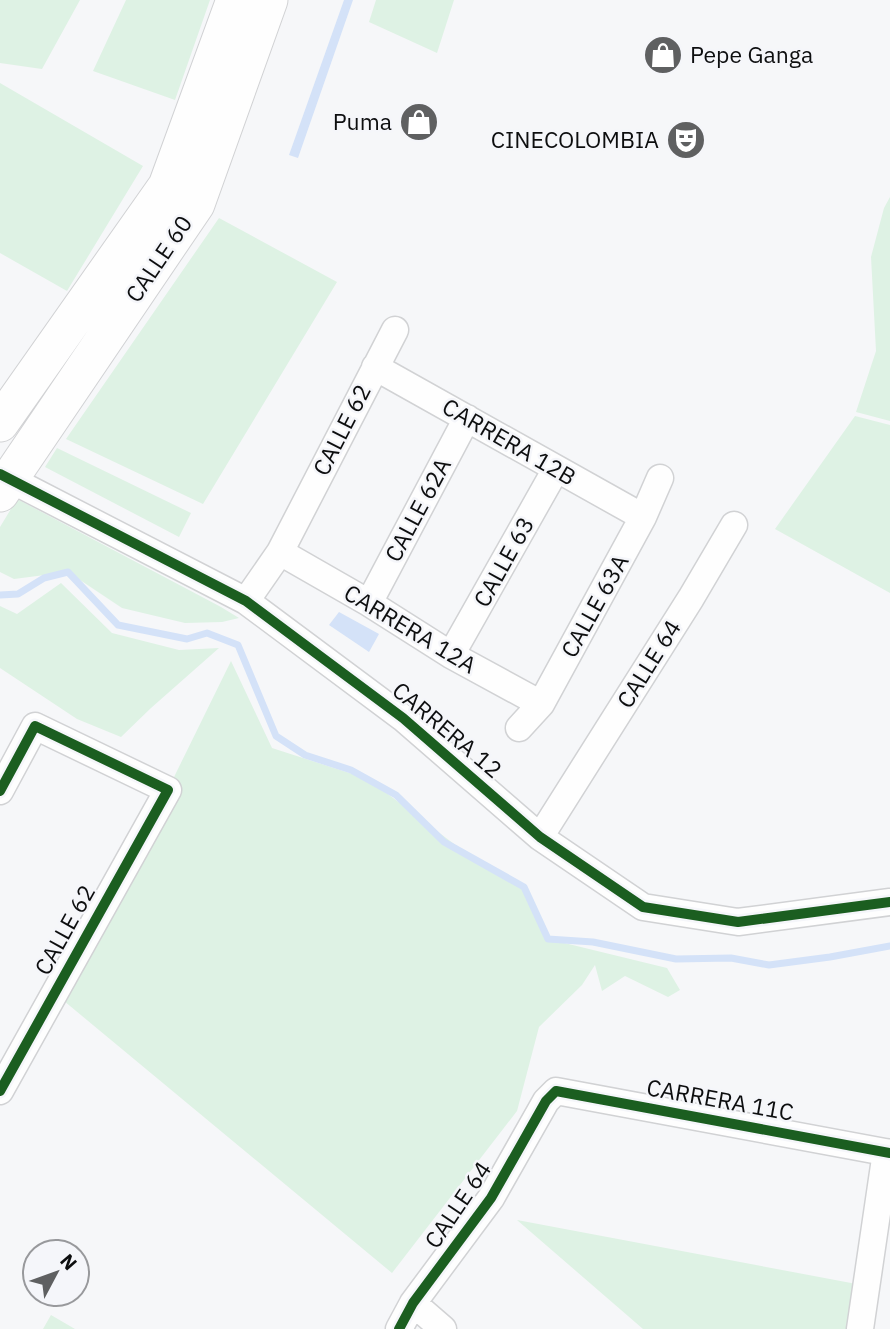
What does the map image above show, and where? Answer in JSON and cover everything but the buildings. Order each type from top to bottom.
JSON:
[{"type":"main road","name":"CALLE 60","points":[[0,423],[167,186],[235,0]]},
{"type":"main road","name":"CALLE 60","points":[[3,483],[196,204],[269,0]]},
{"type":"street","name":"CALLE 62","points":[[246,601],[280,552],[395,330]]},
{"type":"street","name":"CARRERA 12B","points":[[375,367],[643,517]]},
{"type":"street","name":"CALLE 62A","points":[[369,603],[467,418]]},
{"type":"street","name":"CALLE 63","points":[[451,655],[556,469]]},
{"type":"street","name":"CALLE 63A","points":[[519,729],[541,704],[643,517],[660,478]]},
{"type":"street","name":"CARRERA 12","points":[[3,483],[246,601],[403,718],[540,837],[643,907],[738,922],[890,902]]},
{"type":"street","name":"CALLE 64","points":[[540,837],[691,598],[734,524]]},
{"type":"street","name":"CARRERA 12A","points":[[280,552],[369,603],[451,655],[541,704]]},
{"type":"street","name":"CALLE 62","points":[[0,791],[35,726],[168,790],[0,1091]]},
{"type":"street","name":"CARRERA 11C","points":[[546,1101],[556,1091],[888,1152]]},
{"type":"street","name":"CALLE 64","points":[[399,1329],[413,1303],[491,1198],[546,1101]]},
{"type":"street","points":[[860,1329],[879,1288],[888,1152]]},
{"type":"street","points":[[413,1303],[443,1329]]},
{"type":"green space","points":[[0,0],[80,0],[42,69],[0,63]]},
{"type":"green space","points":[[126,0],[210,0],[175,100],[93,71]]},
{"type":"green space","points":[[376,0],[454,0],[437,53],[369,22]]},
{"type":"green space","points":[[0,83],[143,166],[67,291],[0,253]]},
{"type":"green space","points":[[890,197],[890,421],[856,412],[876,351],[871,257],[884,208]]},
{"type":"green space","points":[[219,218],[337,282],[203,504],[66,439]]},
{"type":"green space","points":[[855,416],[890,425],[890,593],[775,529]]},
{"type":"green space","points":[[57,448],[191,513],[179,537],[45,467]]},
{"type":"green space","points":[[17,499],[239,618],[222,622],[185,623],[122,608],[68,572],[14,579],[0,572],[0,527]]},
{"type":"green space","points":[[61,583],[112,633],[179,650],[219,648],[121,737],[77,719],[0,668],[0,606],[17,614]]},
{"type":"green space","points":[[231,661],[272,748],[368,779],[470,856],[524,887],[548,939],[667,968],[680,990],[668,997],[625,976],[602,991],[595,965],[582,985],[539,1027],[517,1111],[392,1273],[64,1001]]},
{"type":"green space","points":[[517,1220],[867,1286],[860,1329],[643,1329]]},
{"type":"green space","points":[[51,1315],[75,1329],[43,1329]]},
{"type":"water","points":[[344,0],[353,0],[298,158],[289,155]]},
{"type":"water","points":[[339,612],[379,634],[369,652],[329,625]]},
{"type":"waterway","points":[[0,595],[18,594],[44,578],[68,572],[118,625],[187,639],[207,633],[238,645],[276,736],[305,755],[351,770],[396,795],[444,842],[524,887],[548,939],[593,942],[676,959],[731,958],[769,965],[890,946]]},
{"type":"cycle path","points":[[0,474],[246,601],[403,718],[540,837],[643,907],[738,922],[890,902]]},
{"type":"cycle path","points":[[0,791],[35,726],[168,790],[0,1091]]},
{"type":"cycle path","points":[[399,1329],[413,1303],[491,1198],[546,1101],[556,1091],[890,1153]]},
{"type":"place","name":"Pepe Ganga","points":[[663,55]]},
{"type":"place","name":"Puma","points":[[419,122]]},
{"type":"place","name":"CINECOLOMBIA","points":[[686,140]]}]
